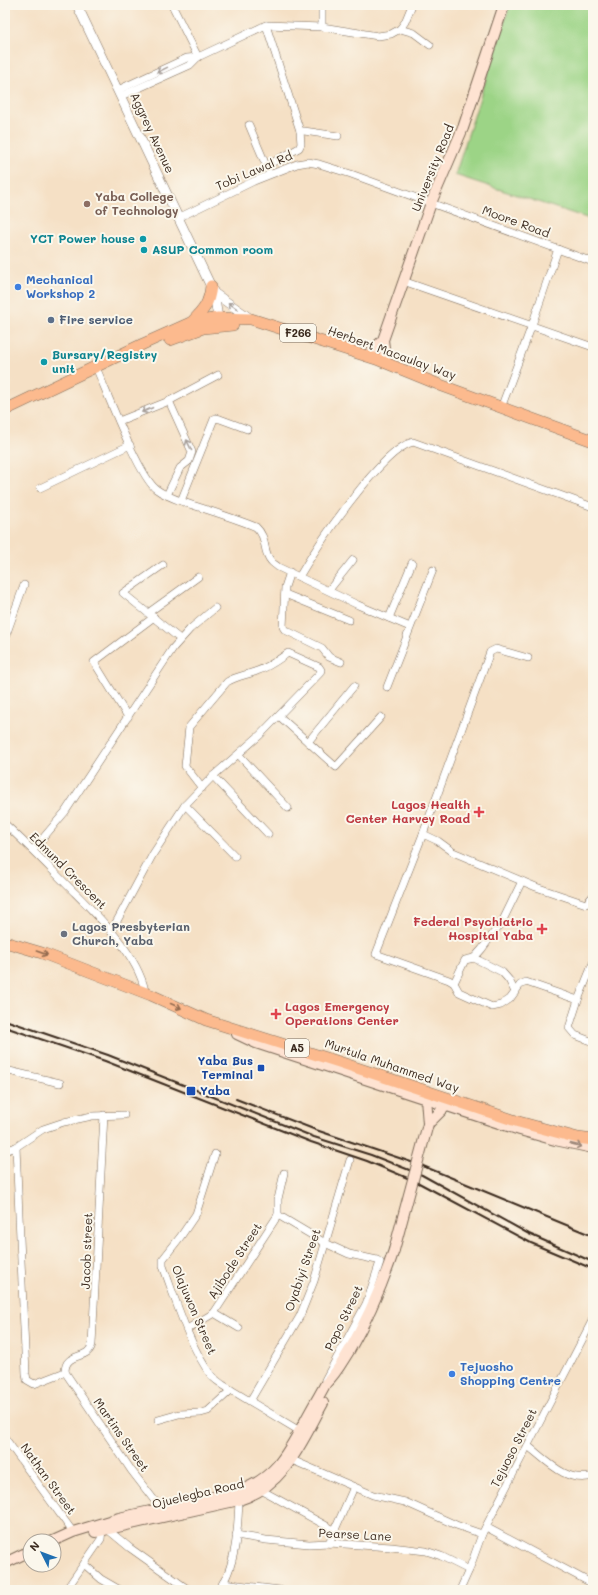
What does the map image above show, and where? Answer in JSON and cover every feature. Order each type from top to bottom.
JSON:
[{"type":"main road","name":"University Road","points":[[383,340],[431,203],[463,128],[504,5]]},
{"type":"main road","points":[[190,323],[206,306],[213,290]]},
{"type":"main road","name":"Herbert Macaulay Way","points":[[5,410],[190,323],[218,318],[251,319],[367,356],[501,408],[593,441]]},
{"type":"main road","name":"Herbert Macaulay Way","points":[[5,418],[98,372],[170,340],[203,328],[238,325],[258,328],[374,365],[445,393],[593,447]]},
{"type":"main road","points":[[367,356],[383,340]]},
{"type":"main road","points":[[383,340],[386,363]]},
{"type":"main road","name":"Murtula Muhammed Way","points":[[5,942],[42,953],[151,995],[206,1020],[339,1062],[519,1122],[578,1138],[593,1140]]},
{"type":"main road","points":[[206,1020],[256,1043],[555,1140],[593,1148]]},
{"type":"main road","points":[[426,1098],[428,1124]]},
{"type":"main road","points":[[428,1124],[447,1105]]},
{"type":"main road","name":"Ojuelegba Road","points":[[62,1544],[105,1529],[239,1500],[250,1496],[261,1490],[277,1477],[292,1460],[318,1397],[326,1383],[336,1372],[365,1324],[381,1287],[394,1250],[428,1124]]},
{"type":"main road","name":"Ojuelegba Road","points":[[62,1537],[73,1532],[119,1518],[250,1488],[265,1477],[282,1461],[303,1432],[333,1385],[336,1372]]},
{"type":"main road","points":[[5,1564],[22,1556]]},
{"type":"main road","points":[[5,1570],[22,1563]]},
{"type":"street","name":"Aggrey Avenue","points":[[77,5],[213,290]]},
{"type":"street","points":[[172,5],[198,57]]},
{"type":"street","points":[[322,5],[322,27]]},
{"type":"street","points":[[120,93],[142,83],[186,58],[198,57],[266,25],[322,27],[378,36],[391,34],[400,29],[405,22],[412,5]]},
{"type":"street","points":[[266,25],[300,131],[301,144],[299,148],[266,166]]},
{"type":"street","points":[[400,29],[414,33],[430,45]]},
{"type":"street","points":[[249,125],[270,174]]},
{"type":"street","points":[[300,131],[338,136]]},
{"type":"street","name":"Tobi Lawal Rd","points":[[178,218],[270,174],[297,164],[308,162],[351,174],[431,203]]},
{"type":"street","name":"Moore Road","points":[[431,203],[593,262]]},
{"type":"street","points":[[501,408],[558,249]]},
{"type":"street","points":[[403,281],[593,347]]},
{"type":"street","points":[[213,290],[218,318]]},
{"type":"street","points":[[213,290],[251,319]]},
{"type":"street","points":[[98,372],[130,445],[152,486],[181,501],[256,527],[263,536],[266,552],[270,561],[278,567],[410,627]]},
{"type":"street","points":[[119,421],[169,401],[218,375]]},
{"type":"street","points":[[168,495],[180,468],[190,461],[192,452],[169,401]]},
{"type":"street","points":[[181,501],[214,419],[220,419],[247,429]]},
{"type":"street","points":[[299,577],[337,520],[382,463],[405,444],[413,442],[593,507]]},
{"type":"street","points":[[40,488],[130,445]]},
{"type":"street","points":[[329,590],[353,560]]},
{"type":"street","points":[[389,618],[412,563]]},
{"type":"street","points":[[163,565],[123,593],[180,639]]},
{"type":"street","points":[[387,687],[433,570]]},
{"type":"street","points":[[290,572],[285,594],[283,623],[285,630],[322,648],[329,657],[341,662]]},
{"type":"street","points":[[128,717],[94,662],[198,577]]},
{"type":"street","points":[[5,638],[24,585]]},
{"type":"street","points":[[285,594],[349,620]]},
{"type":"street","points":[[33,850],[65,812],[180,639],[215,608]]},
{"type":"street","points":[[528,658],[496,649],[490,652],[423,834],[376,954],[454,983],[459,992],[492,1007],[501,1005],[526,982],[578,1000]]},
{"type":"street","points":[[111,932],[153,854],[185,805],[202,788],[213,776],[239,755],[316,678],[321,670],[319,667],[288,653],[257,672],[231,679],[227,682],[191,723],[187,742],[185,766],[202,788]]},
{"type":"street","points":[[308,742],[354,686]]},
{"type":"street","points":[[279,716],[336,767],[381,717]]},
{"type":"street","points":[[239,755],[288,808]]},
{"type":"street","points":[[213,776],[268,834]]},
{"type":"street","points":[[185,805],[235,856]]},
{"type":"street","name":"Edmund Crescent","points":[[5,824],[33,850],[111,932],[136,966],[141,976],[145,991],[151,995]]},
{"type":"street","points":[[423,834],[438,841],[453,852],[536,887],[586,904],[593,896]]},
{"type":"street","points":[[454,983],[465,960],[474,958],[503,920],[522,881]]},
{"type":"street","points":[[474,958],[502,972],[509,980],[515,992]]},
{"type":"street","points":[[593,963],[578,1000],[569,1028],[571,1032],[593,1042]]},
{"type":"street","points":[[5,1070],[60,1084]]},
{"type":"street","points":[[5,1150],[16,1147],[43,1129],[53,1125],[79,1118],[104,1115],[124,1115]]},
{"type":"street","name":"Jacob street","points":[[65,1372],[66,1363],[69,1360],[92,1349],[104,1115]]},
{"type":"street","points":[[16,1147],[26,1374],[30,1383],[34,1384],[65,1372]]},
{"type":"street","name":"Olajuwon Street","points":[[215,1154],[196,1214],[163,1259],[163,1266],[187,1329],[203,1363],[212,1376],[231,1390],[303,1432]]},
{"type":"street","name":"Oyabiyi Street","points":[[250,1401],[300,1316],[314,1280],[350,1160]]},
{"type":"street","points":[[278,1215],[278,1199],[284,1173]]},
{"type":"street","name":"Ajibode Street","points":[[187,1329],[214,1313],[278,1215]]},
{"type":"street","name":"Popo Street","points":[[278,1215],[325,1243],[349,1254],[380,1262],[366,1304],[318,1397]]},
{"type":"street","points":[[214,1313],[239,1328]]},
{"type":"street","name":"Tejuoso Street","points":[[460,1590],[482,1534],[593,1319]]},
{"type":"street","name":"Martins Street","points":[[65,1372],[131,1470],[161,1509]]},
{"type":"street","points":[[158,1420],[179,1414],[201,1413],[208,1410],[231,1390]]},
{"type":"street","name":"Nathan Street","points":[[5,1438],[7,1446],[73,1532]]},
{"type":"street","points":[[528,1446],[558,1471],[578,1478],[593,1476]]},
{"type":"street","points":[[292,1460],[373,1495],[405,1502],[456,1525],[482,1534]]},
{"type":"street","points":[[329,1543],[354,1487]]},
{"type":"street","points":[[261,1490],[334,1530]]},
{"type":"street","points":[[218,1590],[228,1575],[236,1535],[239,1500]]},
{"type":"street","points":[[486,1527],[593,1584]]},
{"type":"street","points":[[66,1590],[101,1539],[105,1529],[189,1590]]},
{"type":"street","name":"Pearse Lane","points":[[236,1535],[266,1540],[309,1544],[329,1543],[426,1551],[441,1556],[469,1570]]},
{"type":"street","points":[[84,1564],[101,1579],[120,1590]]},
{"type":"street","points":[[223,1584],[280,1590]]},
{"type":"green space","points":[[510,5],[593,5],[593,220],[455,175]]},
{"type":"railway","points":[[5,1020],[108,1055],[314,1137],[371,1155],[422,1175],[529,1234],[593,1262]]},
{"type":"railway","points":[[5,1027],[105,1061],[311,1142],[367,1161],[417,1182],[531,1243],[593,1269]]},
{"type":"railway","points":[[236,1099],[316,1130],[423,1166],[593,1236]]},
{"type":"place","name":"Yaba College of Technology","points":[[87,204]]},
{"type":"place","name":"YCT Power house","points":[[143,239]]},
{"type":"place","name":"ASUP Common room","points":[[144,250]]},
{"type":"place","name":"Mechanical Workshop 2","points":[[18,287]]},
{"type":"place","name":"Fire service","points":[[51,320]]},
{"type":"place","name":"Bursary/Registry unit","points":[[44,362]]},
{"type":"place","name":"Lagos Health Center Harvey Road","points":[[479,812]]},
{"type":"place","name":"Federal Psychiatric Hospital Yaba","points":[[542,929]]},
{"type":"place","name":"Lagos Presbyterian Church, Yaba","points":[[64,934]]},
{"type":"place","name":"Lagos Emergency Operations Center","points":[[276,1014]]},
{"type":"place","name":"Yaba Bus Terminal","points":[[261,1068]]},
{"type":"place","name":"Yaba","points":[[191,1091]]},
{"type":"place","name":"Tejuosho Shopping Centre","points":[[452,1374]]}]
